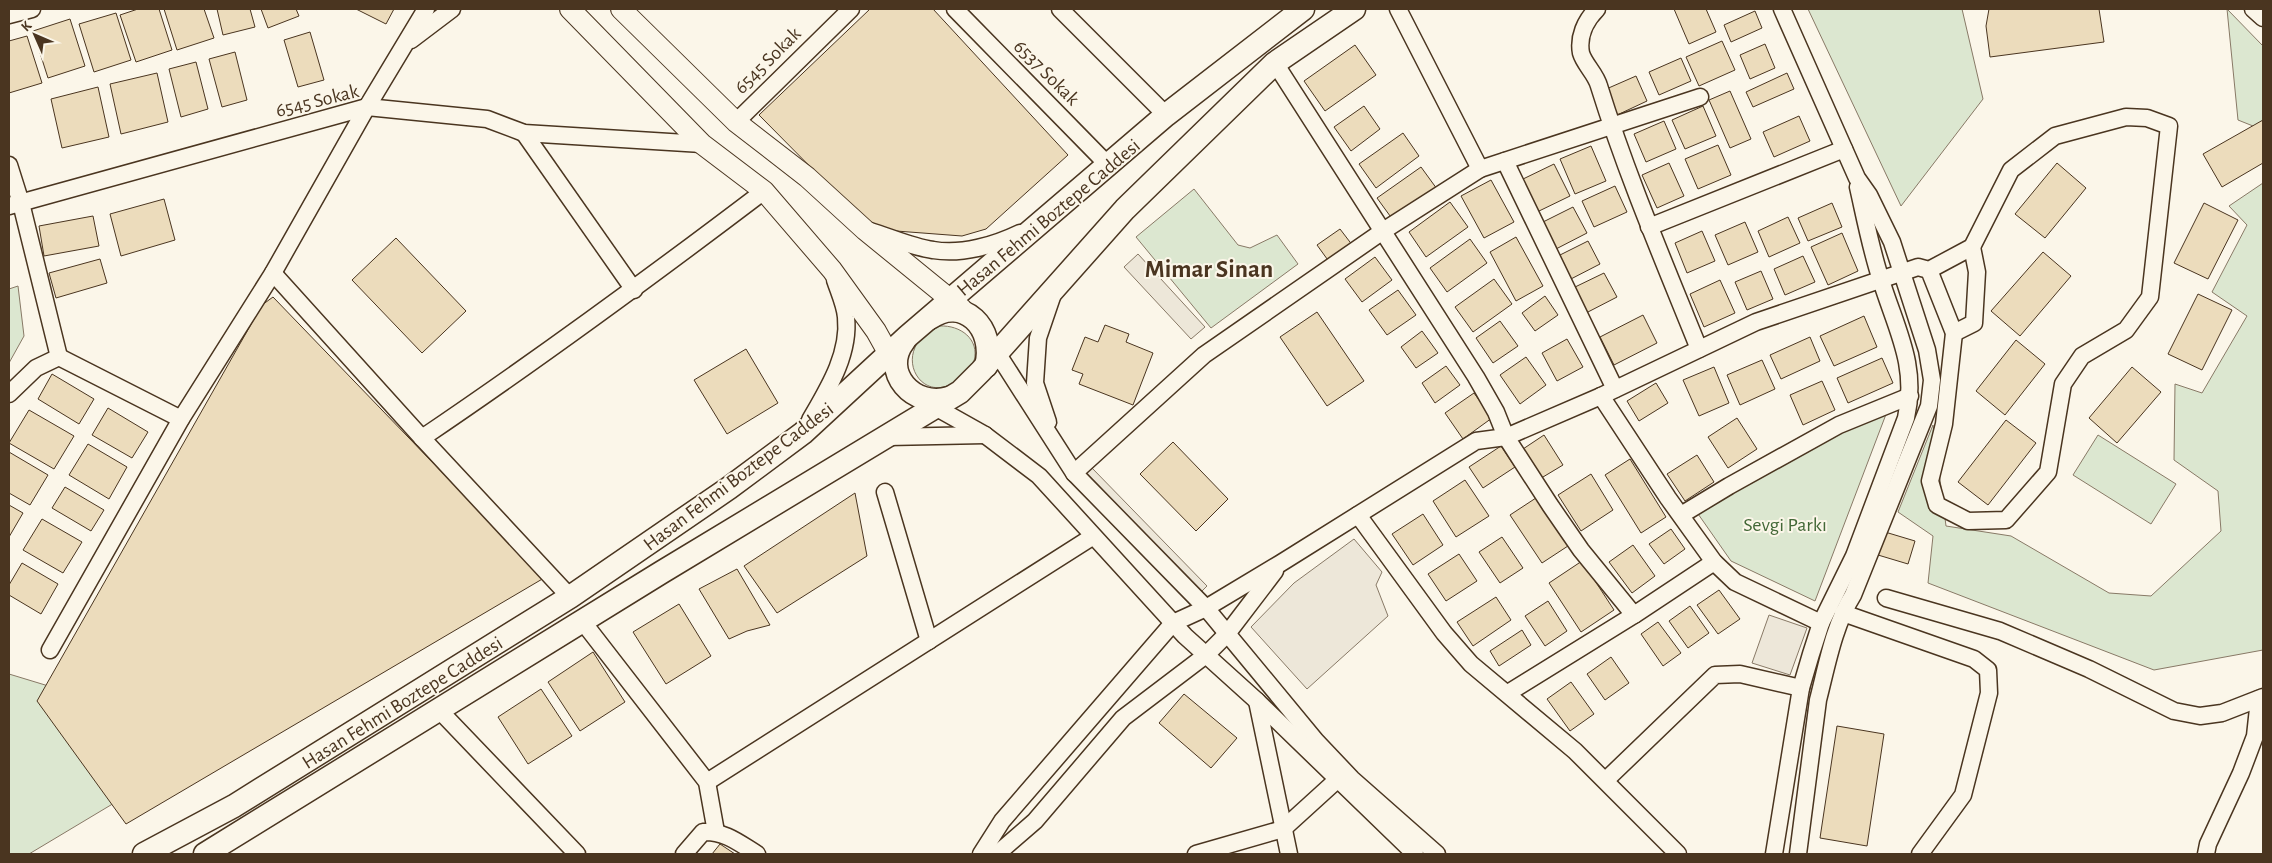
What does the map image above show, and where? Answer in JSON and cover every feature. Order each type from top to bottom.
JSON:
[{"type":"main road","name":"Hasan Fehmi Boztepe Caddesi","points":[[144,854],[234,806],[570,597],[729,488],[893,362],[916,329],[1038,224],[1109,166],[1166,114],[1303,9]]},
{"type":"main road","name":"Hasan Fehmi Boztepe Caddesi","points":[[205,854],[887,437],[935,400],[990,353],[1055,288],[1125,209],[1275,63],[1354,9]]},
{"type":"main road","points":[[916,329],[935,314],[948,311],[961,312],[973,318],[982,328],[990,353]]},
{"type":"main road","points":[[893,362],[908,390],[935,400]]},
{"type":"street","points":[[9,15],[32,9]]},
{"type":"street","points":[[50,650],[181,420],[274,273],[367,107],[426,9]]},
{"type":"street","points":[[405,44],[452,9]]},
{"type":"street","points":[[570,9],[702,144],[764,192],[832,270],[876,331],[893,362]]},
{"type":"street","points":[[621,9],[736,122],[806,177],[864,230],[973,318]]},
{"type":"street","name":"6545 Sokak","points":[[736,122],[851,9]]},
{"type":"street","name":"6537 Sokak","points":[[955,9],[1109,166]]},
{"type":"street","points":[[1060,9],[1166,114]]},
{"type":"street","points":[[1398,9],[1480,170]]},
{"type":"street","points":[[1597,9],[1580,35],[1582,55],[1596,77],[1649,227],[1699,349]]},
{"type":"street","points":[[1774,854],[1801,688],[1821,623],[1854,556],[1906,418],[1910,396],[1910,375],[1906,351],[1881,280],[1856,178],[1782,9]]},
{"type":"street","points":[[2253,9],[2263,18]]},
{"type":"street","points":[[1275,63],[1476,377],[1496,412],[1506,437],[1581,550],[1634,615]]},
{"type":"street","points":[[1074,473],[1204,355],[1382,231],[1480,170],[1700,97]]},
{"type":"street","name":"6545 Sokak","points":[[15,204],[367,107],[487,119],[524,134],[702,144]]},
{"type":"street","points":[[981,854],[1002,821],[1173,623],[1206,608],[1281,563],[1476,441],[1506,437],[1608,393],[1756,322],[1918,267],[1929,270],[1972,247],[2011,170],[2055,136],[2126,117],[2148,118],[2169,126],[2150,297],[2126,330],[2082,356],[2063,384],[2048,472],[2006,520],[1968,521],[1937,505],[1930,481],[1944,424],[1954,333],[1929,270]]},
{"type":"street","points":[[524,134],[634,290]]},
{"type":"street","points":[[1649,227],[1844,149]]},
{"type":"street","points":[[1505,161],[1608,393],[1681,516],[1714,562],[1735,582],[1821,623]]},
{"type":"street","points":[[9,165],[15,204],[59,357],[181,420]]},
{"type":"street","points":[[1798,854],[1818,700],[1844,613],[1929,406],[1932,380],[1927,350],[1892,242],[1869,195],[1856,178]]},
{"type":"street","points":[[422,438],[634,290],[764,192]]},
{"type":"street","points":[[864,230],[933,250],[952,251],[998,243],[1038,224]]},
{"type":"street","points":[[1954,333],[1974,323],[1977,272],[1972,247]]},
{"type":"street","points":[[803,433],[835,377],[847,334],[846,314],[832,270]]},
{"type":"street","points":[[274,273],[422,438],[570,597]]},
{"type":"street","points":[[1055,288],[1038,338],[1035,383],[1056,448]]},
{"type":"street","points":[[990,353],[1074,473],[1206,608],[1316,741],[1352,779],[1438,854]]},
{"type":"street","points":[[9,394],[36,368],[59,357]]},
{"type":"street","points":[[1681,516],[1729,486],[1839,425],[1910,396]]},
{"type":"street","points":[[935,400],[1039,476],[1173,623],[1257,701],[1415,854]]},
{"type":"street","points":[[887,437],[985,435]]},
{"type":"street","points":[[885,492],[930,641]]},
{"type":"street","points":[[1358,515],[1444,633],[1471,664],[1508,693],[1606,780],[1678,854]]},
{"type":"street","points":[[707,782],[1092,536]]},
{"type":"street","points":[[1508,693],[1634,615],[1714,562]]},
{"type":"street","points":[[997,854],[1035,821],[1123,718],[1206,655],[1227,634],[1281,563]]},
{"type":"street","points":[[1886,598],[2000,631],[2089,668],[2174,711],[2200,716],[2222,713],[2261,698]]},
{"type":"street","points":[[1844,613],[1974,659],[1988,670],[1989,693],[1963,795],[1920,854]]},
{"type":"street","points":[[583,622],[707,782],[716,832]]},
{"type":"street","points":[[1606,780],[1715,675],[1740,674],[1801,688]]},
{"type":"street","points":[[2206,854],[2208,844],[2241,773],[2255,736],[2261,698]]},
{"type":"street","points":[[1257,701],[1288,854]]},
{"type":"street","points":[[440,711],[577,854]]},
{"type":"street","points":[[1196,854],[1282,829],[1338,779]]},
{"type":"street","points":[[684,854],[703,832],[716,832],[733,838],[756,854]]},
{"type":"green space","points":[[1808,9],[1962,9],[1983,99],[1901,206]]},
{"type":"green space","points":[[2227,9],[2263,46],[2263,130],[2238,120]]},
{"type":"green space","points":[[2263,183],[2263,650],[2154,670],[1928,583],[1933,536],[1898,512],[1933,425],[1946,526],[2011,536],[2109,593],[2151,596],[2221,531],[2218,491],[2174,460],[2175,384],[2202,393],[2247,316],[2212,292],[2247,225],[2229,206]]},
{"type":"green space","points":[[1194,189],[1238,245],[1250,248],[1277,235],[1298,264],[1211,328],[1136,237]]},
{"type":"green space","points":[[18,286],[24,336],[9,363],[9,289]]},
{"type":"green space","points":[[940,326],[955,328],[967,335],[974,346],[975,353],[972,366],[960,378],[946,386],[933,387],[922,382],[915,373],[912,361],[915,348],[924,336]]},
{"type":"green space","name":"Sevgi Parkı","points":[[1888,409],[1815,601],[1731,561],[1696,511],[1788,458]]},
{"type":"green space","points":[[2098,435],[2176,484],[2151,524],[2073,475]]},
{"type":"green space","points":[[9,674],[134,712],[176,766],[29,854],[9,854]]},
{"type":"shaded area","points":[[1138,254],[1205,327],[1191,339],[1124,267]]},
{"type":"shaded area","points":[[1092,468],[1207,586],[1197,596],[1081,479]]},
{"type":"shaded area","points":[[1354,539],[1382,572],[1376,585],[1388,616],[1307,689],[1251,627],[1294,583]]},
{"type":"shaded area","points":[[1769,615],[1807,628],[1790,675],[1752,663]]},
{"type":"building","points":[[138,9],[159,9],[172,50],[136,62],[120,15]]},
{"type":"building","points":[[164,9],[204,9],[214,38],[177,50]]},
{"type":"building","points":[[217,9],[250,9],[255,27],[223,35]]},
{"type":"building","points":[[261,9],[296,9],[299,16],[268,28]]},
{"type":"building","points":[[356,9],[394,9],[386,24]]},
{"type":"building","points":[[870,9],[933,9],[1068,155],[986,229],[962,236],[883,230],[857,214],[759,115]]},
{"type":"building","points":[[1674,9],[1706,9],[1716,32],[1689,44]]},
{"type":"building","points":[[1989,9],[2099,9],[2104,42],[1990,57],[1986,26]]},
{"type":"building","points":[[1755,11],[1762,28],[1731,42],[1724,25]]},
{"type":"building","points":[[116,13],[131,60],[94,72],[79,24]]},
{"type":"building","points":[[70,19],[85,66],[48,78],[33,31]]},
{"type":"building","points":[[310,32],[324,80],[298,87],[284,40]]},
{"type":"building","points":[[27,36],[42,83],[9,93],[9,41]]},
{"type":"building","points":[[1722,41],[1735,70],[1699,86],[1686,57]]},
{"type":"building","points":[[1765,44],[1775,68],[1750,79],[1740,55]]},
{"type":"building","points":[[1355,45],[1376,75],[1325,111],[1304,81]]},
{"type":"building","points":[[235,52],[247,100],[222,107],[209,59]]},
{"type":"building","points":[[1681,58],[1691,81],[1659,95],[1649,72]]},
{"type":"building","points":[[196,62],[208,109],[181,117],[169,69]]},
{"type":"building","points":[[157,73],[168,122],[121,134],[110,84]]},
{"type":"building","points":[[1787,73],[1794,89],[1753,107],[1746,92]]},
{"type":"building","points":[[1636,76],[1647,101],[1615,116],[1604,90]]},
{"type":"building","points":[[98,87],[109,137],[62,148],[51,99]]},
{"type":"building","points":[[1730,91],[1751,139],[1730,148],[1709,100]]},
{"type":"building","points":[[1364,106],[1380,129],[1351,151],[1334,127]]},
{"type":"building","points":[[1703,106],[1716,136],[1685,149],[1672,120]]},
{"type":"building","points":[[1799,116],[1810,141],[1774,157],[1763,132]]},
{"type":"building","points":[[2263,120],[2263,163],[2222,187],[2203,154]]},
{"type":"building","points":[[1664,121],[1676,149],[1646,162],[1634,134]]},
{"type":"building","points":[[1403,133],[1419,156],[1376,188],[1359,164]]},
{"type":"building","points":[[1718,145],[1731,175],[1698,189],[1685,159]]},
{"type":"building","points":[[1591,146],[1606,181],[1575,194],[1560,159]]},
{"type":"building","points":[[1669,163],[1684,196],[1657,208],[1642,175]]},
{"type":"building","points":[[2057,163],[2086,188],[2045,238],[2015,214]]},
{"type":"building","points":[[1554,164],[1570,196],[1537,212],[1521,180]]},
{"type":"building","points":[[1421,167],[1437,189],[1393,220],[1377,198]]},
{"type":"building","points":[[1491,180],[1514,222],[1484,238],[1461,196]]},
{"type":"building","points":[[1615,186],[1627,212],[1594,227],[1582,201]]},
{"type":"building","points":[[164,199],[175,240],[121,256],[110,214]]},
{"type":"building","points":[[1450,202],[1468,227],[1426,257],[1409,232]]},
{"type":"building","points":[[1832,203],[1842,227],[1808,241],[1798,218]]},
{"type":"building","points":[[2204,203],[2238,220],[2208,279],[2174,263]]},
{"type":"building","points":[[1573,207],[1587,233],[1554,250],[1541,223]]},
{"type":"building","points":[[93,216],[99,246],[44,256],[39,226]]},
{"type":"building","points":[[1788,217],[1800,243],[1769,257],[1758,231]]},
{"type":"building","points":[[1745,222],[1758,252],[1728,265],[1715,235]]},
{"type":"building","points":[[1340,229],[1353,246],[1330,263],[1317,245]]},
{"type":"building","points":[[1702,231],[1715,261],[1687,273],[1675,243]]},
{"type":"building","points":[[1842,233],[1858,271],[1828,285],[1811,247]]},
{"type":"building","points":[[1516,237],[1543,286],[1516,301],[1490,252]]},
{"type":"building","points":[[396,238],[466,311],[422,353],[352,280]]},
{"type":"building","points":[[1470,239],[1487,263],[1447,292],[1430,268]]},
{"type":"building","points":[[1588,241],[1600,264],[1567,281],[1556,257]]},
{"type":"building","points":[[2043,252],[2071,276],[2020,336],[1991,311]]},
{"type":"building","points":[[1803,256],[1815,282],[1785,295],[1774,269]]},
{"type":"building","points":[[1375,257],[1392,280],[1362,302],[1345,279]]},
{"type":"building","points":[[100,259],[107,283],[56,298],[49,273]]},
{"type":"building","points":[[1761,271],[1773,299],[1747,310],[1735,282]]},
{"type":"building","points":[[1604,273],[1617,297],[1586,313],[1573,288]]},
{"type":"building","points":[[1494,279],[1512,304],[1473,332],[1455,307]]},
{"type":"building","points":[[1720,280],[1735,313],[1704,327],[1690,294]]},
{"type":"building","points":[[1398,290],[1416,315],[1387,335],[1369,310]]},
{"type":"building","points":[[2198,294],[2232,310],[2202,370],[2168,354]]},
{"type":"building","points":[[1545,296],[1558,315],[1535,331],[1522,313]]},
{"type":"building","points":[[273,297],[544,578],[126,824],[37,701],[262,305]]},
{"type":"building","points":[[1317,312],[1364,381],[1327,406],[1280,337]]},
{"type":"building","points":[[1643,315],[1657,343],[1614,365],[1600,337]]},
{"type":"building","points":[[1864,316],[1877,347],[1834,366],[1820,336]]},
{"type":"building","points":[[1500,321],[1518,346],[1493,363],[1476,338]]},
{"type":"building","points":[[1105,325],[1129,334],[1126,342],[1153,353],[1133,405],[1079,384],[1083,374],[1072,370],[1085,337],[1098,342]]},
{"type":"building","points":[[1422,331],[1438,353],[1416,368],[1401,347]]},
{"type":"building","points":[[1810,337],[1820,361],[1781,379],[1770,355]]},
{"type":"building","points":[[1567,339],[1583,367],[1557,381],[1542,353]]},
{"type":"building","points":[[2016,340],[2045,364],[2005,415],[1976,391]]},
{"type":"building","points":[[746,349],[778,403],[727,434],[694,380]]},
{"type":"building","points":[[1526,357],[1546,385],[1520,404],[1500,375]]},
{"type":"building","points":[[1882,358],[1893,383],[1848,403],[1837,378]]},
{"type":"building","points":[[1762,360],[1775,389],[1740,405],[1727,375]]},
{"type":"building","points":[[1446,366],[1460,385],[1435,403],[1422,383]]},
{"type":"building","points":[[1714,367],[1729,403],[1699,416],[1683,380]]},
{"type":"building","points":[[2132,367],[2161,392],[2117,443],[2089,418]]},
{"type":"building","points":[[52,374],[94,399],[79,424],[38,399]]},
{"type":"building","points":[[1822,381],[1835,410],[1803,425],[1790,395]]},
{"type":"building","points":[[1656,383],[1668,403],[1639,421],[1627,401]]},
{"type":"building","points":[[1474,393],[1492,418],[1463,439],[1445,413]]},
{"type":"building","points":[[108,408],[148,432],[132,458],[92,435]]},
{"type":"building","points":[[29,410],[74,436],[54,469],[9,443]]},
{"type":"building","points":[[1737,418],[1757,449],[1728,468],[1708,437]]},
{"type":"building","points":[[2006,420],[2036,443],[1988,505],[1958,482]]},
{"type":"building","points":[[1544,435],[1563,465],[1538,480],[1520,451]]},
{"type":"building","points":[[1173,442],[1228,499],[1196,531],[1140,474]]},
{"type":"building","points":[[88,444],[127,467],[109,499],[69,475]]},
{"type":"building","points":[[1501,446],[1515,467],[1483,488],[1469,467]]},
{"type":"building","points":[[9,452],[48,475],[30,505],[9,493]]},
{"type":"building","points":[[1697,455],[1714,482],[1685,501],[1667,474]]},
{"type":"building","points":[[1630,459],[1666,517],[1641,533],[1605,475]]},
{"type":"building","points":[[1591,474],[1613,510],[1581,531],[1558,495]]},
{"type":"building","points":[[1465,480],[1489,516],[1456,537],[1433,501]]},
{"type":"building","points":[[65,487],[104,510],[91,531],[52,508]]},
{"type":"building","points":[[855,493],[867,556],[777,613],[744,566]]},
{"type":"building","points":[[1539,496],[1571,544],[1542,563],[1510,515]]},
{"type":"building","points":[[9,505],[23,513],[9,537]]},
{"type":"building","points":[[1423,514],[1443,545],[1413,565],[1392,534]]},
{"type":"building","points":[[42,519],[82,542],[63,573],[23,550]]},
{"type":"building","points":[[1671,529],[1685,549],[1664,564],[1649,544]]},
{"type":"building","points":[[1885,532],[1915,541],[1908,564],[1878,555]]},
{"type":"building","points":[[1502,537],[1523,568],[1500,583],[1479,552]]},
{"type":"building","points":[[1633,545],[1655,576],[1632,593],[1609,562]]},
{"type":"building","points":[[1459,554],[1477,581],[1446,601],[1428,574]]},
{"type":"building","points":[[1582,561],[1614,610],[1581,632],[1549,583]]},
{"type":"building","points":[[22,563],[58,584],[41,614],[9,595],[9,585]]},
{"type":"building","points":[[737,569],[770,625],[747,631],[729,639],[699,589]]},
{"type":"building","points":[[1719,590],[1740,619],[1718,634],[1697,605]]},
{"type":"building","points":[[1496,597],[1511,620],[1473,646],[1457,622]]},
{"type":"building","points":[[1548,601],[1567,631],[1545,646],[1525,616]]},
{"type":"building","points":[[679,604],[711,656],[666,684],[633,632]]},
{"type":"building","points":[[1690,606],[1709,633],[1688,648],[1669,621]]},
{"type":"building","points":[[1658,622],[1681,653],[1663,666],[1641,634]]},
{"type":"building","points":[[1522,630],[1531,645],[1499,666],[1490,651]]},
{"type":"building","points":[[593,652],[625,702],[580,731],[548,682]]},
{"type":"building","points":[[1611,657],[1629,683],[1605,700],[1587,674]]},
{"type":"building","points":[[1571,682],[1594,714],[1570,731],[1547,699]]},
{"type":"building","points":[[541,689],[572,736],[528,764],[498,717]]},
{"type":"building","points":[[1184,694],[1237,738],[1211,768],[1159,723]]},
{"type":"building","points":[[1837,726],[1884,734],[1867,846],[1820,838]]},
{"type":"building","points":[[720,844],[735,854],[712,854]]},
{"type":"district","name":"Mimar Sinan","points":[[1209,268]]}]
